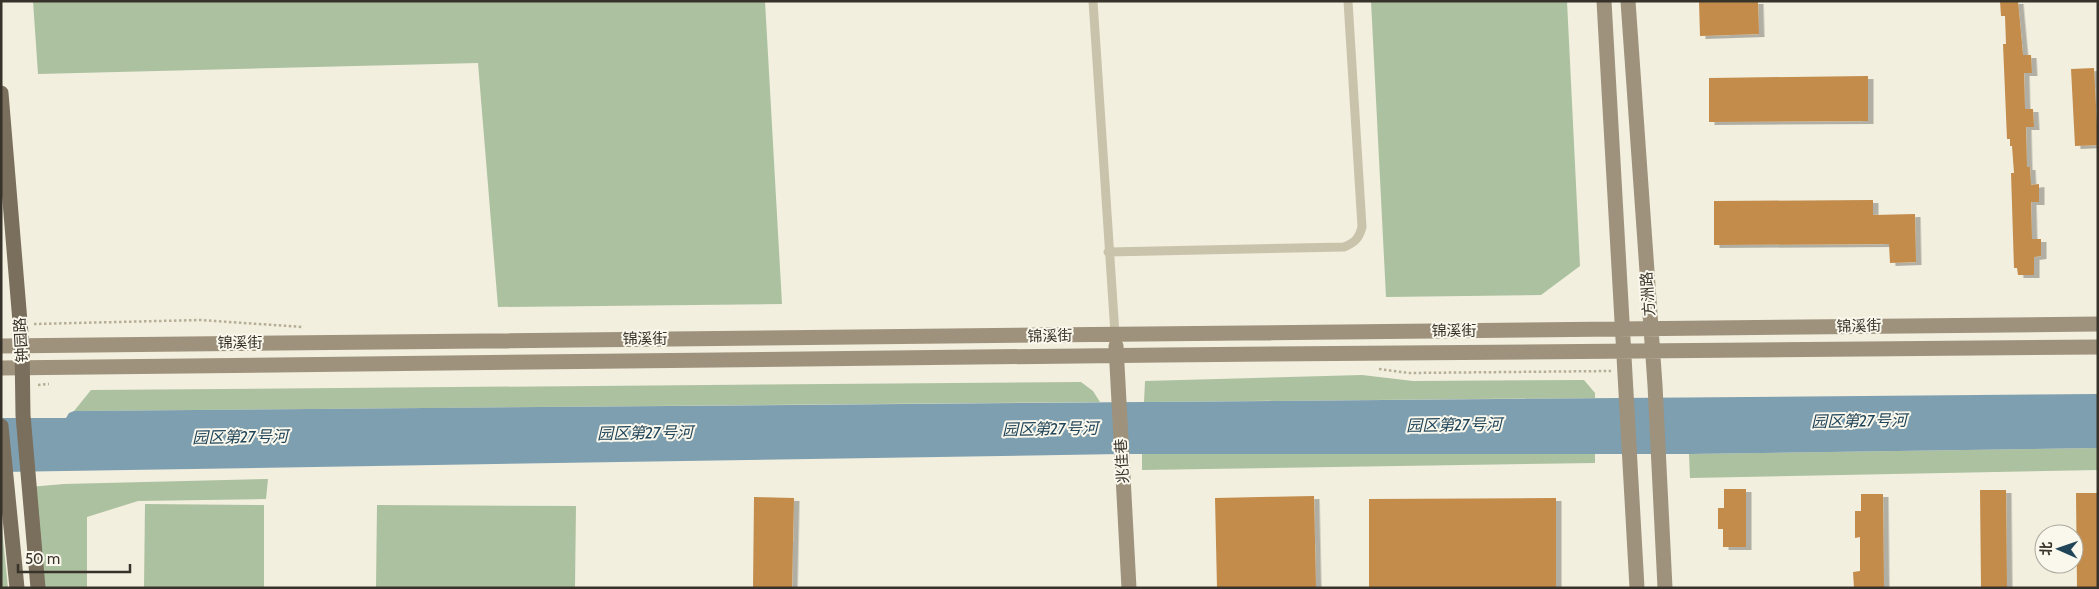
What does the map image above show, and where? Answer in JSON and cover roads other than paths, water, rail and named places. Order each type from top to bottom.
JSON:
[{"type":"main road","name":"方洲路","points":[[1604,1],[1638,588]]},
{"type":"main road","name":"方洲路","points":[[1628,1],[1655,385],[1664,588]]},
{"type":"main road","name":"钟园路","points":[[1,93],[22,346],[23,415],[38,588]]},
{"type":"main road","name":"锦溪街","points":[[1,346],[2098,324]]},
{"type":"main road","name":"兆佳巷","points":[[1115,334],[1129,588]]},
{"type":"main road","name":"锦溪街","points":[[1,368],[1625,350],[2098,347]]},
{"type":"main road","points":[[1,426],[17,588]]},
{"type":"lane","points":[[1093,1],[1108,252],[1115,334]]},
{"type":"lane","points":[[1108,252],[1344,247],[1354,243],[1360,236],[1362,227],[1348,1]]},
{"type":"water","name":"园区第27号河","points":[[2098,394],[2098,448],[1689,454],[1121,454],[1,472],[1,418],[66,418],[69,413],[74,411]]}]
